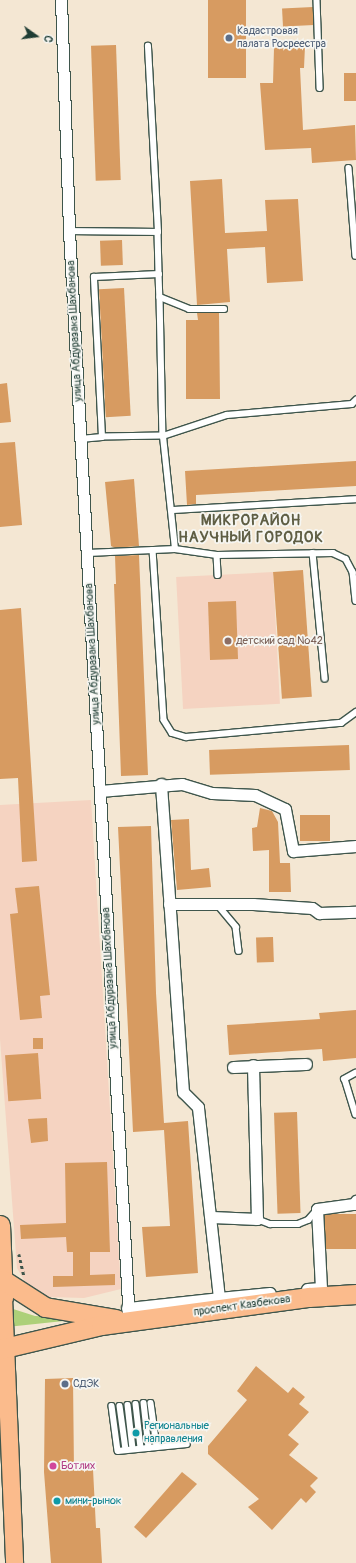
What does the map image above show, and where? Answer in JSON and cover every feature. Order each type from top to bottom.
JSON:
[{"type":"highway","points":[[0,1225],[2,1293],[45,1307],[128,1315]]},
{"type":"highway","name":"проспект Казбекова","points":[[3,1348],[101,1325],[128,1315],[309,1297],[356,1294]]},
{"type":"main road","points":[[2,1293],[3,1348],[14,1563]]},
{"type":"street","name":"улица Абдуразака Шахбанова","points":[[60,0],[69,231],[80,439],[88,553],[128,1315]]},
{"type":"street","points":[[100,791],[161,784],[182,784],[212,793],[255,795],[285,809],[293,851],[356,846]]},
{"type":"street","points":[[161,784],[183,1092],[198,1107],[212,1217],[219,1298]]},
{"type":"street","points":[[169,904],[216,904],[312,908],[319,913],[356,912]]},
{"type":"street","points":[[232,1067],[306,1064]]},
{"type":"street","points":[[212,1217],[257,1219],[253,1065]]},
{"type":"street","points":[[321,1288],[317,1210],[354,1204],[356,1201]]},
{"type":"street","points":[[128,1315],[219,1298],[321,1288],[356,1287]]},
{"type":"lane","points":[[317,0],[320,88]]},
{"type":"lane","points":[[148,46],[160,274],[164,436],[175,549]]},
{"type":"lane","points":[[349,168],[356,256]]},
{"type":"lane","points":[[69,231],[158,232]]},
{"type":"lane","points":[[102,437],[94,277],[160,274]]},
{"type":"lane","points":[[160,296],[189,309],[224,309]]},
{"type":"lane","points":[[80,439],[102,437],[164,436],[227,415],[352,404],[356,400]]},
{"type":"lane","points":[[172,510],[356,499]]},
{"type":"lane","points":[[88,553],[175,549],[217,555],[333,553],[346,559],[354,571],[356,601]]},
{"type":"lane","points":[[154,550],[164,720],[172,732],[186,737],[333,724],[341,723],[356,712]]},
{"type":"lane","points":[[313,553],[325,678]]},
{"type":"lane","points":[[217,555],[218,575]]},
{"type":"lane","points":[[216,904],[236,927],[239,951]]},
{"type":"lane","points":[[356,1073],[345,1079],[356,1114]]},
{"type":"lane","points":[[257,1219],[270,1224],[298,1224],[308,1220],[317,1210]]},
{"type":"lane","points":[[151,1403],[157,1447]]},
{"type":"lane","points":[[136,1404],[141,1448]]},
{"type":"lane","points":[[144,1404],[149,1448]]},
{"type":"lane","points":[[128,1405],[134,1449]]},
{"type":"lane","points":[[112,1406],[118,1450],[187,1444]]},
{"type":"lane","points":[[120,1406],[126,1450]]},
{"type":"shaded area","name":"детский сад №42","points":[[273,572],[280,704],[183,709],[176,577]]},
{"type":"shaded area","points":[[91,800],[121,1289],[84,1298],[48,1297],[29,1289],[17,1268],[0,1039],[0,805]]},
{"type":"green space","points":[[10,1308],[35,1316],[92,1318],[7,1327]]},
{"type":"building","name":"Кадастровая палата Росреестра","points":[[208,0],[246,0],[246,78],[208,78]]},
{"type":"building","points":[[313,7],[314,25],[283,27],[282,9]]},
{"type":"building","points":[[116,45],[121,180],[96,181],[91,46]]},
{"type":"building","points":[[305,46],[304,68],[300,68],[303,130],[355,125],[356,160],[312,163],[311,148],[265,150],[260,83],[273,83],[274,48]]},
{"type":"building","points":[[344,73],[356,73],[356,101],[344,101]]},
{"type":"building","points":[[222,179],[225,233],[267,231],[265,200],[298,199],[303,281],[267,283],[265,247],[227,249],[230,302],[197,305],[190,181]]},
{"type":"building","points":[[122,240],[123,265],[101,266],[100,241]]},
{"type":"building","points":[[124,288],[131,416],[106,417],[99,289]]},
{"type":"building","points":[[197,313],[219,313],[220,399],[186,399],[186,320],[198,320]]},
{"type":"building","points":[[7,383],[11,422],[0,423],[0,384]]},
{"type":"building","points":[[15,442],[22,525],[0,527],[0,443]]},
{"type":"building","points":[[356,461],[356,486],[196,495],[196,504],[187,505],[185,471]]},
{"type":"building","points":[[134,479],[139,546],[115,548],[111,546],[105,482]]},
{"type":"building","points":[[139,555],[148,775],[121,776],[114,584],[116,584],[115,556]]},
{"type":"building","points":[[303,570],[312,697],[282,699],[273,572]]},
{"type":"building","points":[[236,601],[238,659],[210,660],[208,602]]},
{"type":"building","points":[[21,608],[37,861],[22,862],[18,778],[0,779],[0,610]]},
{"type":"building","points":[[349,745],[350,770],[210,775],[209,750]]},
{"type":"building","points":[[260,808],[272,811],[278,822],[280,863],[290,863],[291,892],[269,892],[269,850],[253,851],[252,828],[257,827]]},
{"type":"building","points":[[300,815],[330,815],[330,841],[300,841]]},
{"type":"building","points":[[189,819],[191,870],[209,868],[211,887],[177,890],[171,820]]},
{"type":"building","points":[[151,826],[156,993],[164,1123],[188,1121],[198,1273],[146,1277],[142,1227],[170,1226],[164,1130],[133,1132],[118,827]]},
{"type":"building","points":[[39,886],[50,995],[40,996],[42,1018],[20,1020],[10,914],[18,913],[15,888]]},
{"type":"building","points":[[273,937],[274,962],[257,963],[256,938]]},
{"type":"building","points":[[356,1010],[356,1058],[323,1061],[322,1049],[229,1055],[227,1025],[320,1019],[319,1013]]},
{"type":"building","points":[[33,1038],[43,1038],[43,1049],[33,1049]]},
{"type":"building","points":[[38,1053],[41,1099],[8,1101],[5,1055]]},
{"type":"building","points":[[297,1112],[301,1213],[278,1214],[274,1113]]},
{"type":"building","points":[[47,1118],[48,1141],[31,1143],[28,1119]]},
{"type":"building","points":[[107,1162],[110,1252],[90,1252],[90,1275],[115,1274],[115,1285],[53,1287],[53,1276],[73,1276],[73,1252],[67,1252],[66,1237],[21,1239],[20,1225],[66,1223],[65,1163]]},
{"type":"building","points":[[324,1214],[356,1214],[356,1249],[324,1249]]},
{"type":"building","points":[[256,1366],[288,1393],[293,1387],[305,1397],[299,1404],[309,1412],[288,1435],[299,1444],[289,1455],[318,1478],[310,1486],[316,1492],[306,1503],[301,1498],[272,1530],[248,1507],[259,1499],[208,1454],[208,1446],[247,1400],[237,1391]]},
{"type":"building","points":[[73,1378],[74,1471],[93,1469],[96,1528],[100,1528],[102,1563],[51,1563],[44,1472],[45,1379]]},
{"type":"building","points":[[182,1472],[197,1484],[146,1538],[134,1527]]},
{"type":"place","name":"Кадастровая палата Росреестра","points":[[229,38]]},
{"type":"place","name":"детский сад №42","points":[[228,641]]},
{"type":"place","name":"СДЭК","points":[[65,1384]]},
{"type":"place","name":"Региональные направления","points":[[136,1433]]},
{"type":"place","name":"Ботлих","points":[[53,1466]]},
{"type":"place","name":"мини-рынок","points":[[57,1501]]},
{"type":"district","name":"МИКРОРАЙОН НАУЧНЫЙ ГОРОДОК","points":[[251,528]]}]
